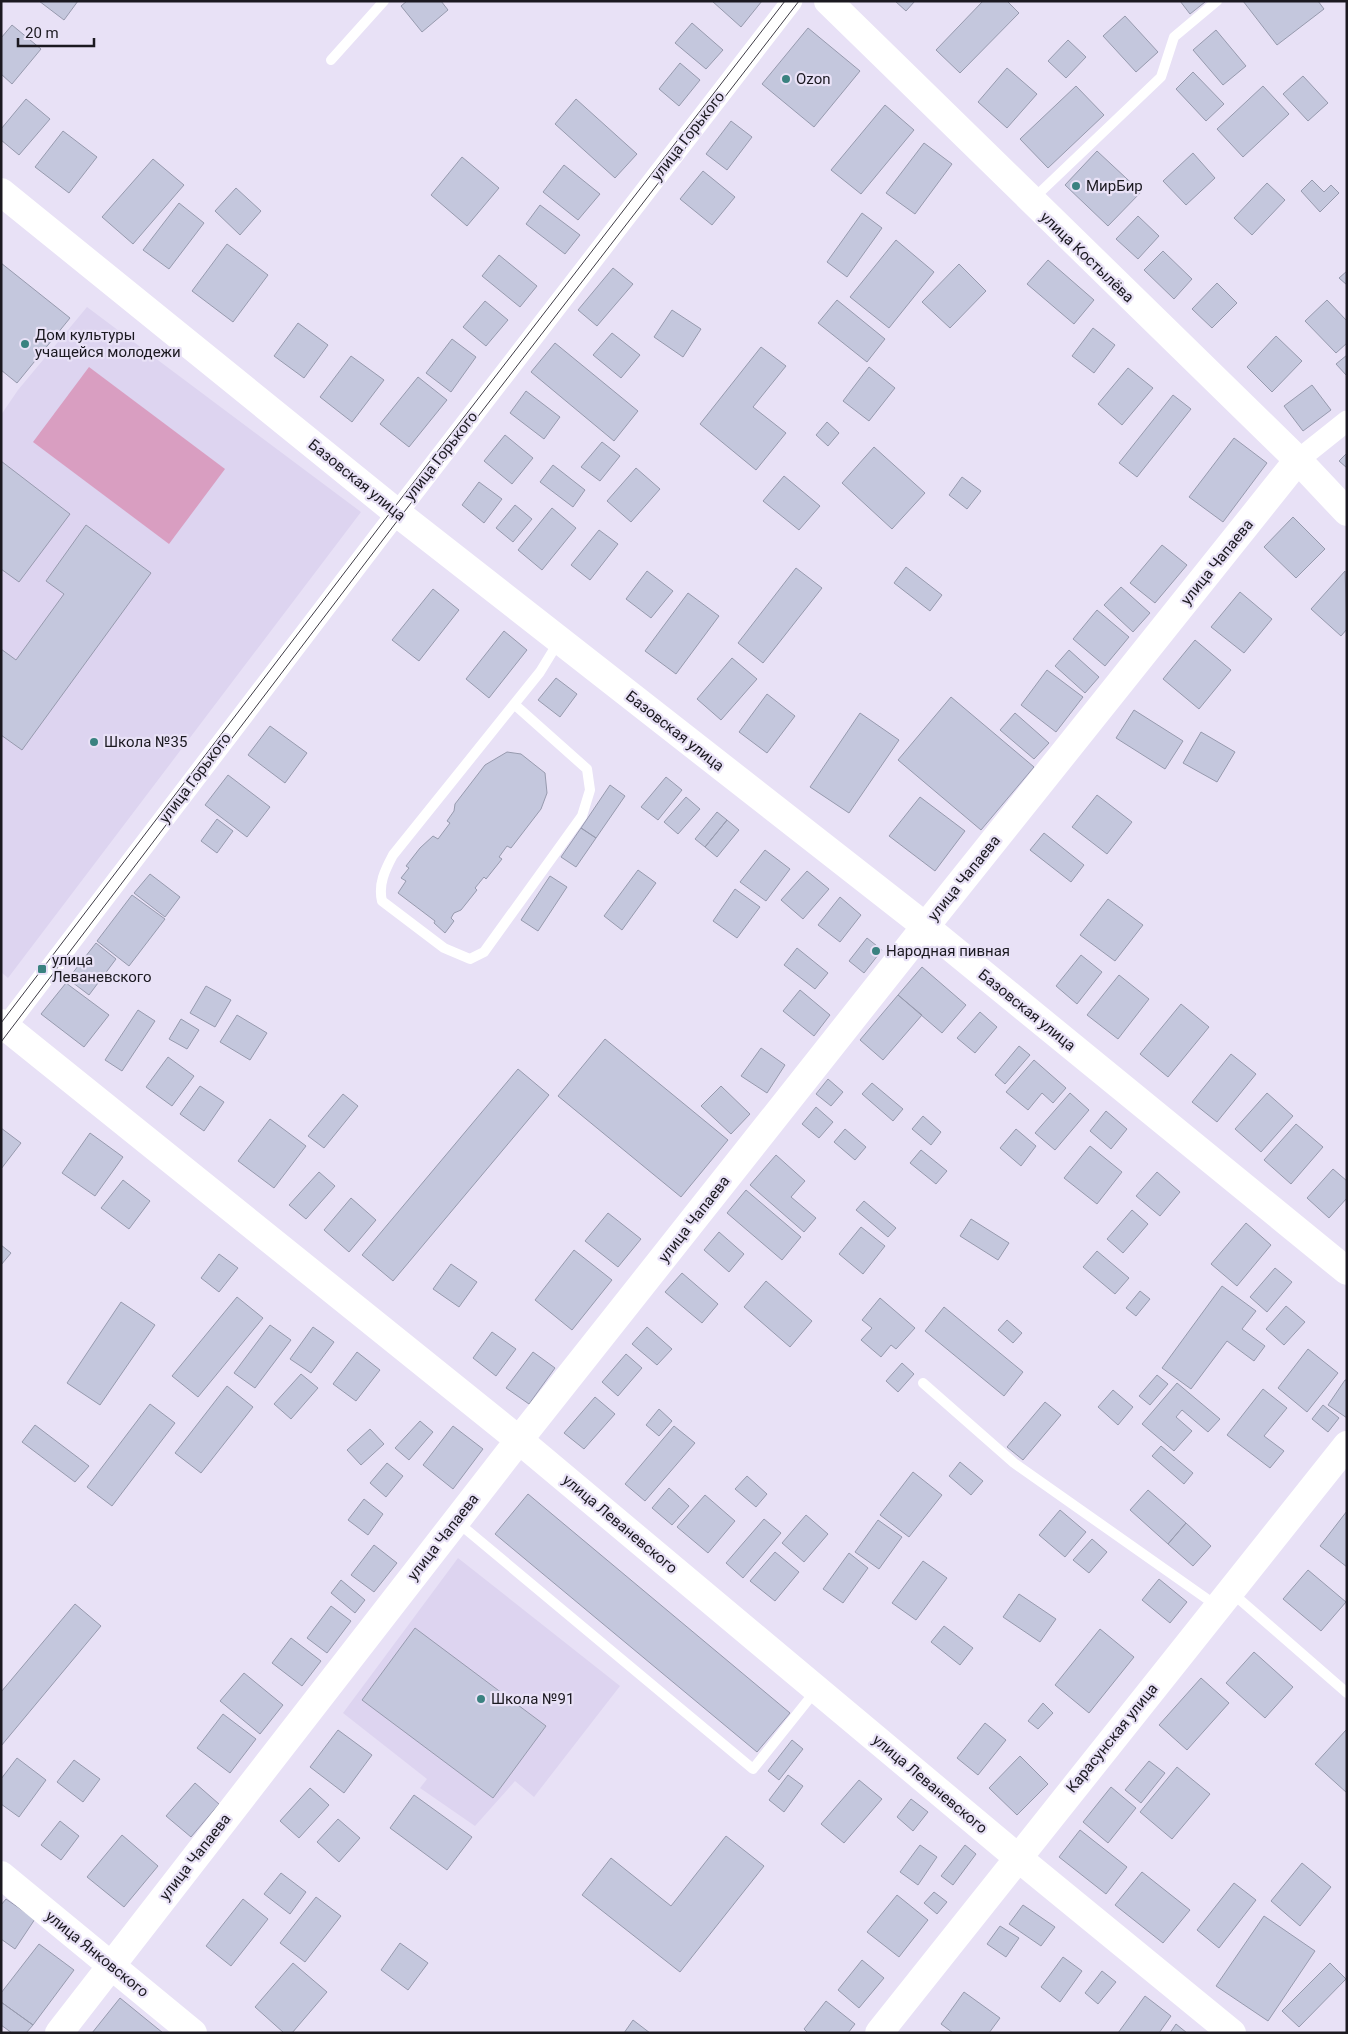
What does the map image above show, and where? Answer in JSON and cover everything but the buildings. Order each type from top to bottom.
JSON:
[{"type":"street","name":"улица Горького","points":[[3,1027],[792,1]]},
{"type":"street","name":"улица Костылёва","points":[[828,1],[1030,202],[1298,460],[1347,512]]},
{"type":"street","name":"Базовская улица","points":[[1,192],[398,513],[924,926],[1347,1271]]},
{"type":"street","name":"улица Чапаева","points":[[59,2033],[455,1521],[924,926],[1298,460],[1347,421]]},
{"type":"street","name":"улица Леваневского","points":[[3,1027],[519,1440],[1017,1857],[1232,2033]]},
{"type":"street","name":"Карасунская улица","points":[[879,2033],[1017,1857],[1347,1445]]},
{"type":"street","name":"улица Янковского","points":[[1,1875],[193,2033]]},
{"type":"lane","points":[[331,60],[384,1]]},
{"type":"lane","points":[[1030,202],[1162,77],[1174,37],[1217,1]]},
{"type":"lane","points":[[514,704],[587,769],[590,790],[582,816],[484,952],[470,959],[444,948],[382,900],[380,890],[386,869],[393,855],[514,704],[540,672],[559,640]]},
{"type":"lane","points":[[923,1383],[1014,1464],[1224,1599],[1347,1693]]},
{"type":"lane","points":[[455,1521],[753,1769],[818,1689]]},
{"type":"shaded area","name":"Школа №35","points":[[87,307],[361,512],[8,978],[1,972],[1,415],[18,390]]},
{"type":"shaded area","points":[[89,367],[225,469],[169,544],[33,442]]},
{"type":"shaded area","name":"Школа №91","points":[[458,1558],[620,1686],[534,1797],[515,1781],[475,1826],[420,1788],[427,1779],[343,1713]]},
{"type":"tram line","points":[[1,1023],[393,509],[785,1]]},
{"type":"tram line","points":[[1,1042],[401,516],[799,1]]},
{"type":"place","name":"Ozon","points":[[786,79]]},
{"type":"place","name":"МирБир","points":[[1076,186]]},
{"type":"place","name":"Дом культуры учащейся молодежи","points":[[25,344]]},
{"type":"place","name":"Школа №35","points":[[94,742]]},
{"type":"place","name":"Народная пивная","points":[[876,951]]},
{"type":"place","name":"улица Леваневского","points":[[42,969]]},
{"type":"place","name":"Школа №91","points":[[481,1699]]}]
